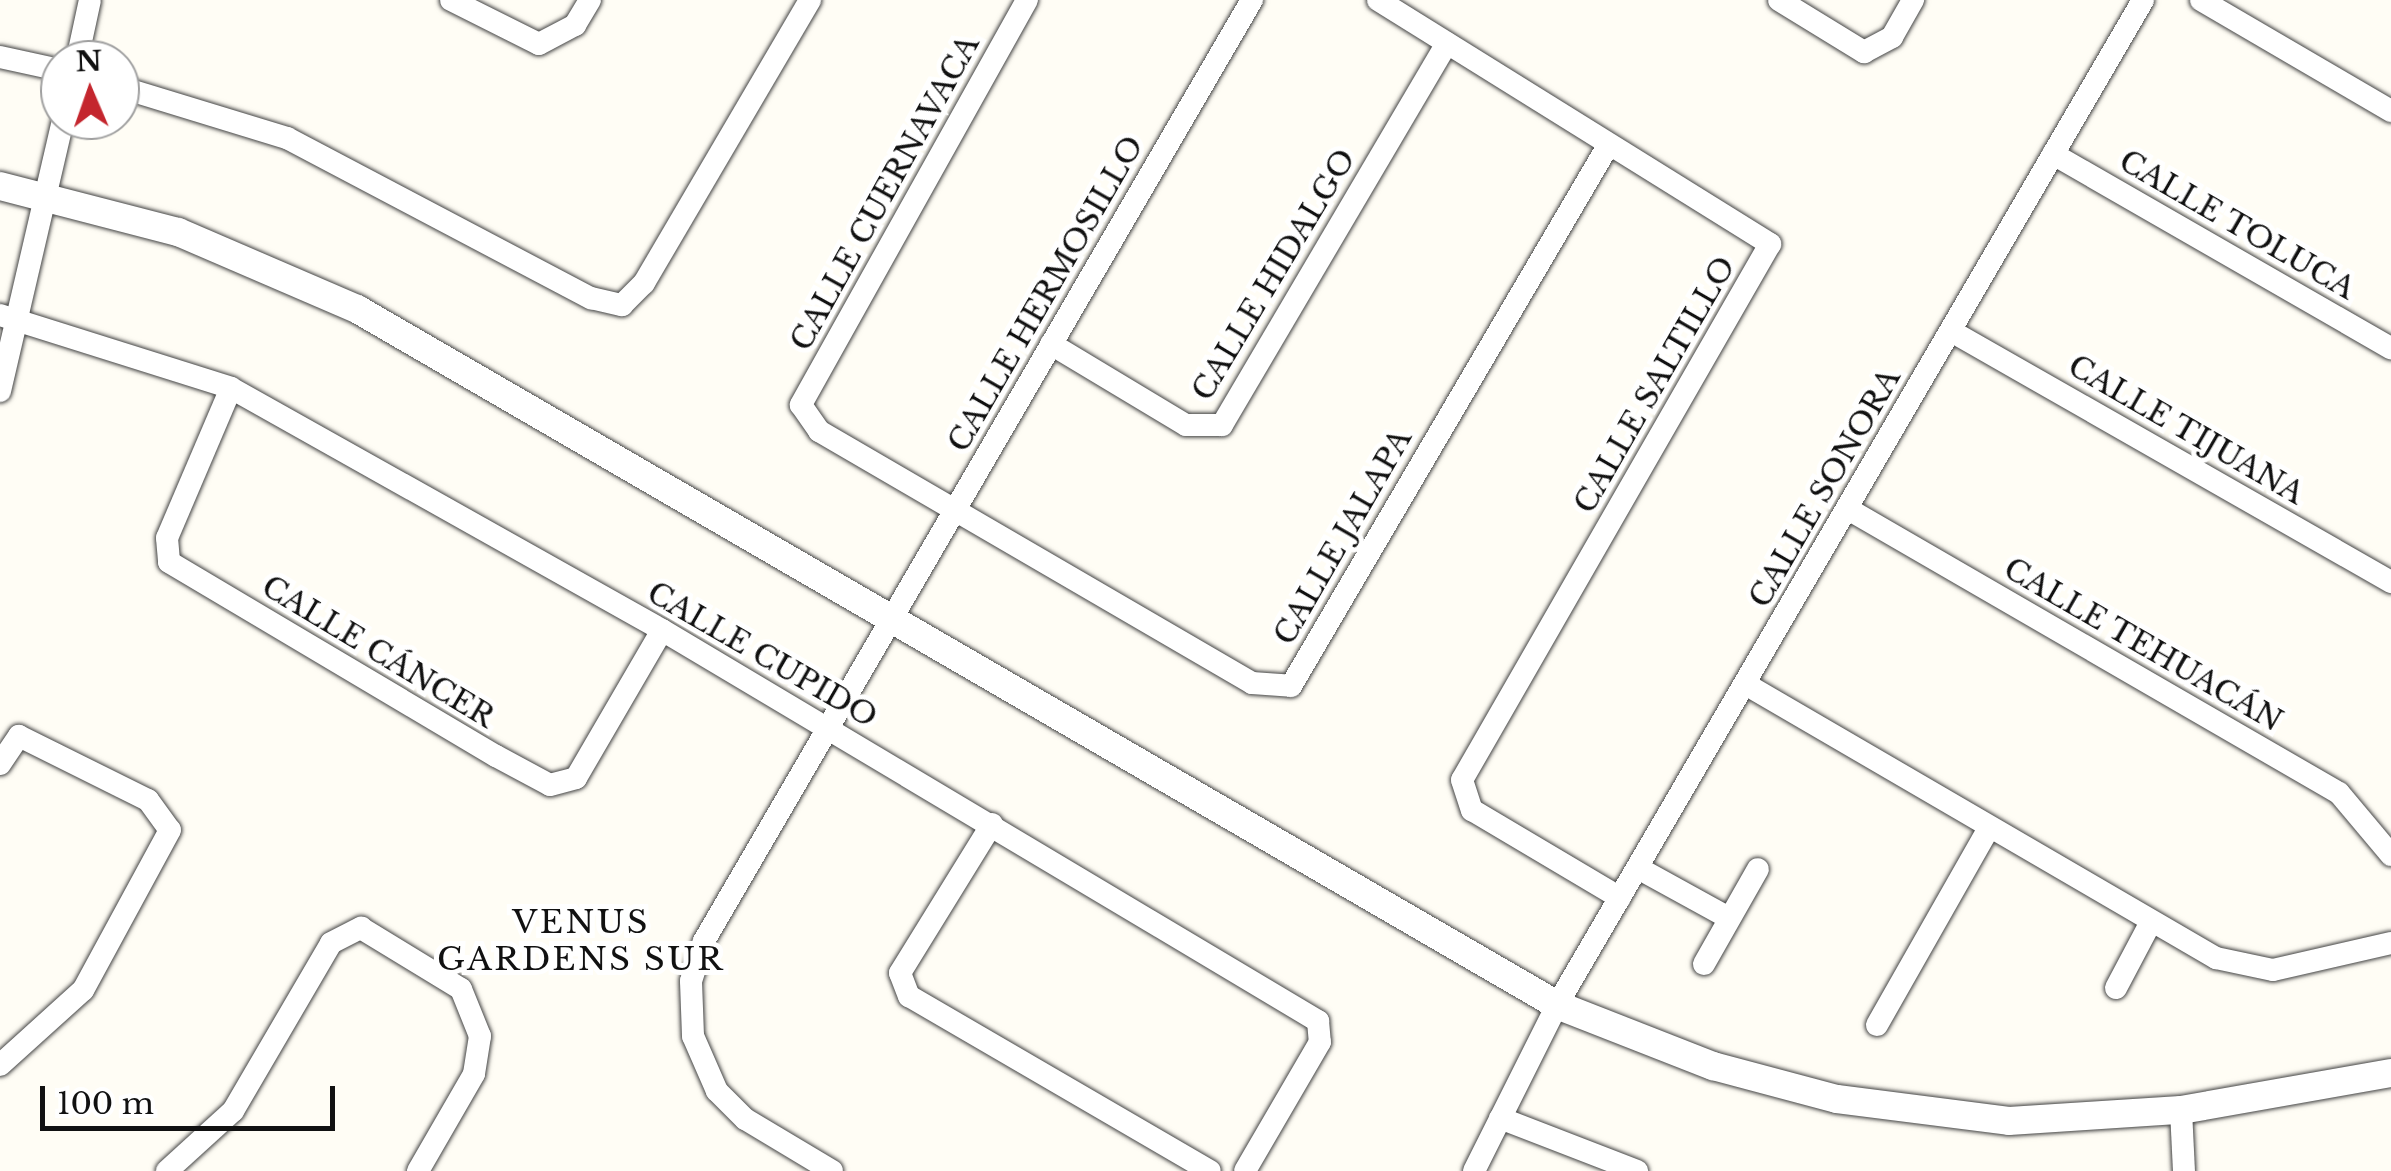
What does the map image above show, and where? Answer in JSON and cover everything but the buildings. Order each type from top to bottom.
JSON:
[{"type":"street","points":[[81,40],[90,0]]},
{"type":"street","points":[[452,0],[539,44],[575,25],[590,0]]},
{"type":"street","points":[[140,94],[287,138],[591,298],[622,305],[644,283],[810,0]]},
{"type":"street","name":"CALLE CUERNAVACA","points":[[808,415],[801,405],[1027,0]]},
{"type":"street","name":"CALLE HERMOSILLO","points":[[832,1171],[744,1119],[717,1090],[693,1036],[691,981],[704,941],[1252,0]]},
{"type":"street","name":"CALLE SALTILLO","points":[[1378,0],[1770,244],[1462,780],[1472,810],[1620,898]]},
{"type":"street","points":[[1779,0],[1864,52],[1892,37],[1913,0]]},
{"type":"street","name":"CALLE SONORA","points":[[1474,1171],[1557,1004],[1747,685],[2143,0]]},
{"type":"street","points":[[2201,0],[2391,111]]},
{"type":"street","name":"CALLE HIDALGO","points":[[1052,344],[1186,425],[1222,425],[1447,43]]},
{"type":"street","points":[[0,57],[40,66]]},
{"type":"street","points":[[0,391],[8,317],[46,196],[59,140]]},
{"type":"street","name":"CALLE JALAPA","points":[[808,415],[819,432],[1252,683],[1291,686],[1609,144]]},
{"type":"street","name":"CALLE TOLUCA","points":[[2053,154],[2391,348]]},
{"type":"street","points":[[0,186],[178,232],[357,309],[1557,1004],[1713,1066],[1837,1099],[2009,1121],[2181,1110],[2391,1073]]},
{"type":"street","name":"CALLE CUPIDO","points":[[8,317],[232,388],[662,630],[1318,1022],[1320,1042],[1246,1171]]},
{"type":"street","name":"CALLE TIJUANA","points":[[1950,331],[2391,582]]},
{"type":"street","name":"CALLE CÁNCER","points":[[232,388],[167,538],[169,562],[496,756],[550,785],[576,778],[662,630]]},
{"type":"street","name":"CALLE TEHUACÁN","points":[[1848,509],[2339,793],[2391,854]]},
{"type":"street","points":[[1747,685],[2216,958],[2273,970],[2391,944]]},
{"type":"street","points":[[0,764],[19,736],[148,800],[170,830],[83,990],[0,1065]]},
{"type":"street","points":[[992,824],[900,973],[909,996],[1210,1171]]},
{"type":"street","points":[[1877,1025],[1989,828]]},
{"type":"street","points":[[1638,868],[1729,918]]},
{"type":"street","points":[[1704,964],[1758,870]]},
{"type":"street","points":[[2116,988],[2151,922]]},
{"type":"street","points":[[167,1171],[233,1111],[331,943],[360,928],[462,990],[480,1036],[474,1074],[418,1171]]},
{"type":"street","points":[[2181,1110],[2184,1171]]},
{"type":"street","points":[[1500,1118],[1637,1171]]},
{"type":"district","name":"VENUS GARDENS SUR","points":[[581,942]]}]
